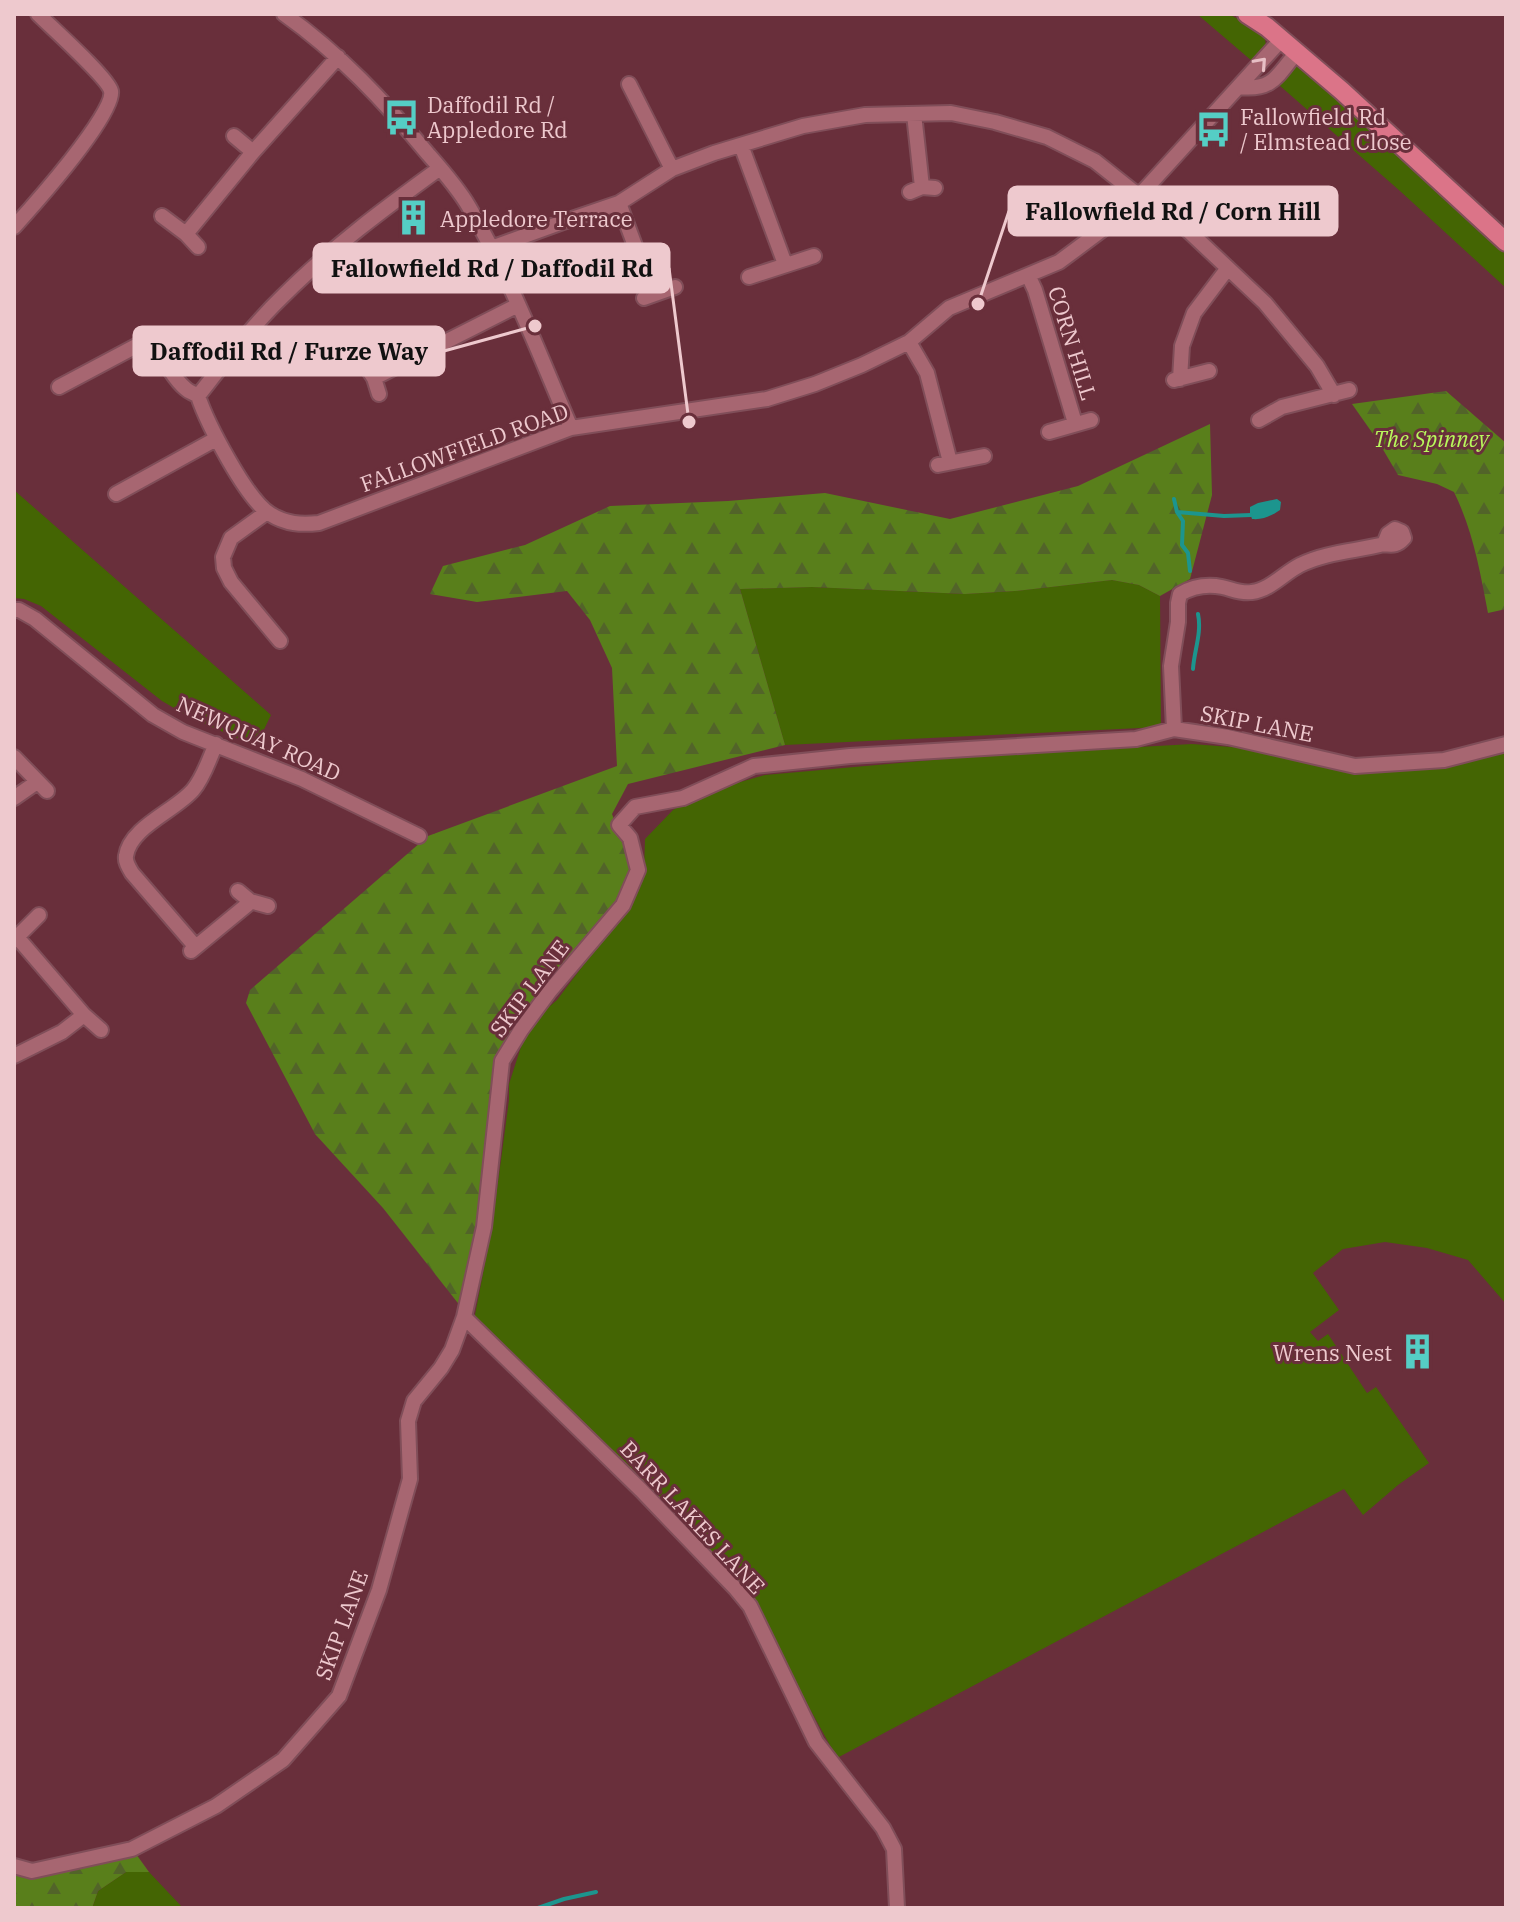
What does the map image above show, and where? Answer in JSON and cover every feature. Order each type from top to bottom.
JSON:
[{"type":"main road","points":[[1247,14],[1297,52],[1506,242]]},
{"type":"street","points":[[14,227],[53,183],[110,102],[111,90],[101,76],[38,14]]},
{"type":"street","points":[[284,14],[338,57],[374,93],[468,203],[518,305],[571,428]]},
{"type":"street","name":"FALLOWFIELD ROAD","points":[[267,512],[293,524],[319,523],[571,428],[767,399],[862,365],[909,342],[949,308],[1059,262],[1105,228],[1142,193],[1282,39]]},
{"type":"street","points":[[1239,87],[1255,88],[1270,84],[1297,52]]},
{"type":"street","points":[[186,234],[253,152],[338,57]]},
{"type":"street","points":[[627,81],[672,169]]},
{"type":"street","points":[[491,248],[619,203],[672,169],[803,126],[865,115],[951,113],[995,122],[1047,137],[1095,161],[1142,193],[1265,303],[1342,392],[1282,407],[1259,420]]},
{"type":"street","points":[[914,114],[922,189]]},
{"type":"street","points":[[234,136],[253,152]]},
{"type":"street","points":[[741,145],[785,264]]},
{"type":"street","points":[[198,396],[279,299],[330,251],[440,168]]},
{"type":"street","points":[[619,203],[649,296],[675,287]]},
{"type":"street","points":[[162,216],[198,247]]},
{"type":"street","points":[[749,277],[814,256]]},
{"type":"street","points":[[1209,371],[1176,380],[1182,346],[1194,313],[1228,268]]},
{"type":"street","name":"CORN HILL","points":[[1028,275],[1075,423]]},
{"type":"street","points":[[379,394],[371,373],[518,305]]},
{"type":"street","points":[[909,342],[927,373],[944,463],[984,456]]},
{"type":"street","points":[[70,386],[138,345],[149,347],[160,355],[184,388],[198,396],[216,439],[255,500],[267,512],[231,538],[223,557],[224,568],[231,582],[282,641]]},
{"type":"street","name":"CORN HILL","points":[[1049,432],[1091,420]]},
{"type":"street","points":[[116,494],[216,439]]},
{"type":"street","points":[[133,486],[139,500]]},
{"type":"street","points":[[1174,729],[1171,666],[1180,594],[1203,586],[1253,592],[1302,564],[1345,551],[1384,544]]},
{"type":"street","name":"NEWQUAY ROAD","points":[[14,610],[35,619],[153,715],[183,732],[302,779],[419,836]]},
{"type":"street","name":"SKIP LANE","points":[[14,1866],[32,1871],[132,1849],[216,1806],[283,1760],[339,1696],[379,1590],[410,1479],[408,1421],[414,1401],[452,1350],[464,1317],[484,1227],[502,1061],[549,992],[623,905],[638,870],[630,838],[619,825],[635,807],[683,798],[754,766],[850,756],[1136,739],[1174,729],[1228,737],[1355,766],[1444,760],[1506,744]]},
{"type":"street","points":[[216,744],[192,791],[138,832],[126,854],[126,862],[192,948],[247,905],[244,896],[268,906]]},
{"type":"street","points":[[14,757],[42,786],[14,798]]},
{"type":"street","points":[[39,915],[16,938],[101,1030]]},
{"type":"street","points":[[14,1056],[62,1032],[84,1015]]},
{"type":"street","name":"BARR LAKES LANE","points":[[464,1317],[641,1490],[750,1606],[816,1742],[883,1828],[894,1849],[897,1908]]},
{"type":"green space","points":[[1197,14],[1229,14],[1264,34],[1266,45],[1252,61]]},
{"type":"green space","points":[[1300,62],[1506,250],[1506,288],[1279,85]]},
{"type":"green space","name":"The Spinney","points":[[1446,391],[1506,443],[1506,609],[1488,613],[1471,536],[1454,492],[1437,484],[1398,475],[1352,404]]},
{"type":"green space","points":[[1210,424],[1212,495],[1190,579],[1160,596],[1139,585],[1112,580],[965,594],[812,587],[740,589],[785,745],[628,784],[612,814],[632,868],[618,902],[500,1054],[479,1226],[461,1307],[383,1208],[315,1134],[246,1003],[250,990],[428,836],[617,766],[612,668],[590,620],[567,591],[477,602],[430,594],[443,566],[525,545],[610,506],[825,493],[950,519],[1078,486]]},
{"type":"green space","points":[[14,490],[271,715],[256,746],[193,719],[162,701],[41,606],[14,598]]},
{"type":"green space","points":[[1112,580],[1139,585],[1160,596],[1161,727],[785,745],[740,589],[812,587],[965,594]]},
{"type":"green space","points":[[1192,744],[1244,748],[1363,774],[1459,763],[1506,753],[1506,1304],[1468,1260],[1427,1248],[1385,1242],[1343,1249],[1313,1273],[1339,1310],[1310,1332],[1318,1341],[1328,1334],[1367,1393],[1376,1387],[1429,1463],[1363,1515],[1344,1489],[837,1758],[755,1604],[616,1455],[474,1320],[492,1227],[509,1084],[528,1025],[557,1000],[624,911],[644,872],[645,839],[673,810],[705,792],[765,775],[966,757]]},
{"type":"green space","points":[[136,1854],[149,1872],[126,1872],[98,1891],[92,1908],[14,1908],[14,1872]]},
{"type":"green space","points":[[126,1872],[149,1872],[183,1908],[92,1908],[98,1891]]},
{"type":"water","points":[[1277,499],[1281,502],[1280,510],[1267,517],[1252,519],[1250,507]]},
{"type":"waterway","points":[[1174,499],[1183,521],[1182,545],[1188,553],[1190,571]]},
{"type":"waterway","points":[[1177,512],[1251,515]]},
{"type":"waterway","points":[[1193,669],[1198,614]]},
{"type":"waterway","points":[[538,1908],[596,1892]]},
{"type":"place","name":"Daffodil Rd / Appledore Rd","points":[[401,117]]},
{"type":"place","name":"Fallowfield Rd / Elmstead Close","points":[[1214,129]]},
{"type":"place","name":"Appledore Terrace","points":[[414,218]]},
{"type":"place","name":"Fallowfield Rd / Corn Hill","points":[[978,304]]},
{"type":"place","name":"Daffodil Rd / Furze Way","points":[[535,326]]},
{"type":"place","name":"Fallowfield Rd / Daffodil Rd","points":[[689,422]]},
{"type":"place","name":"Wrens Nest","points":[[1418,1352]]}]
